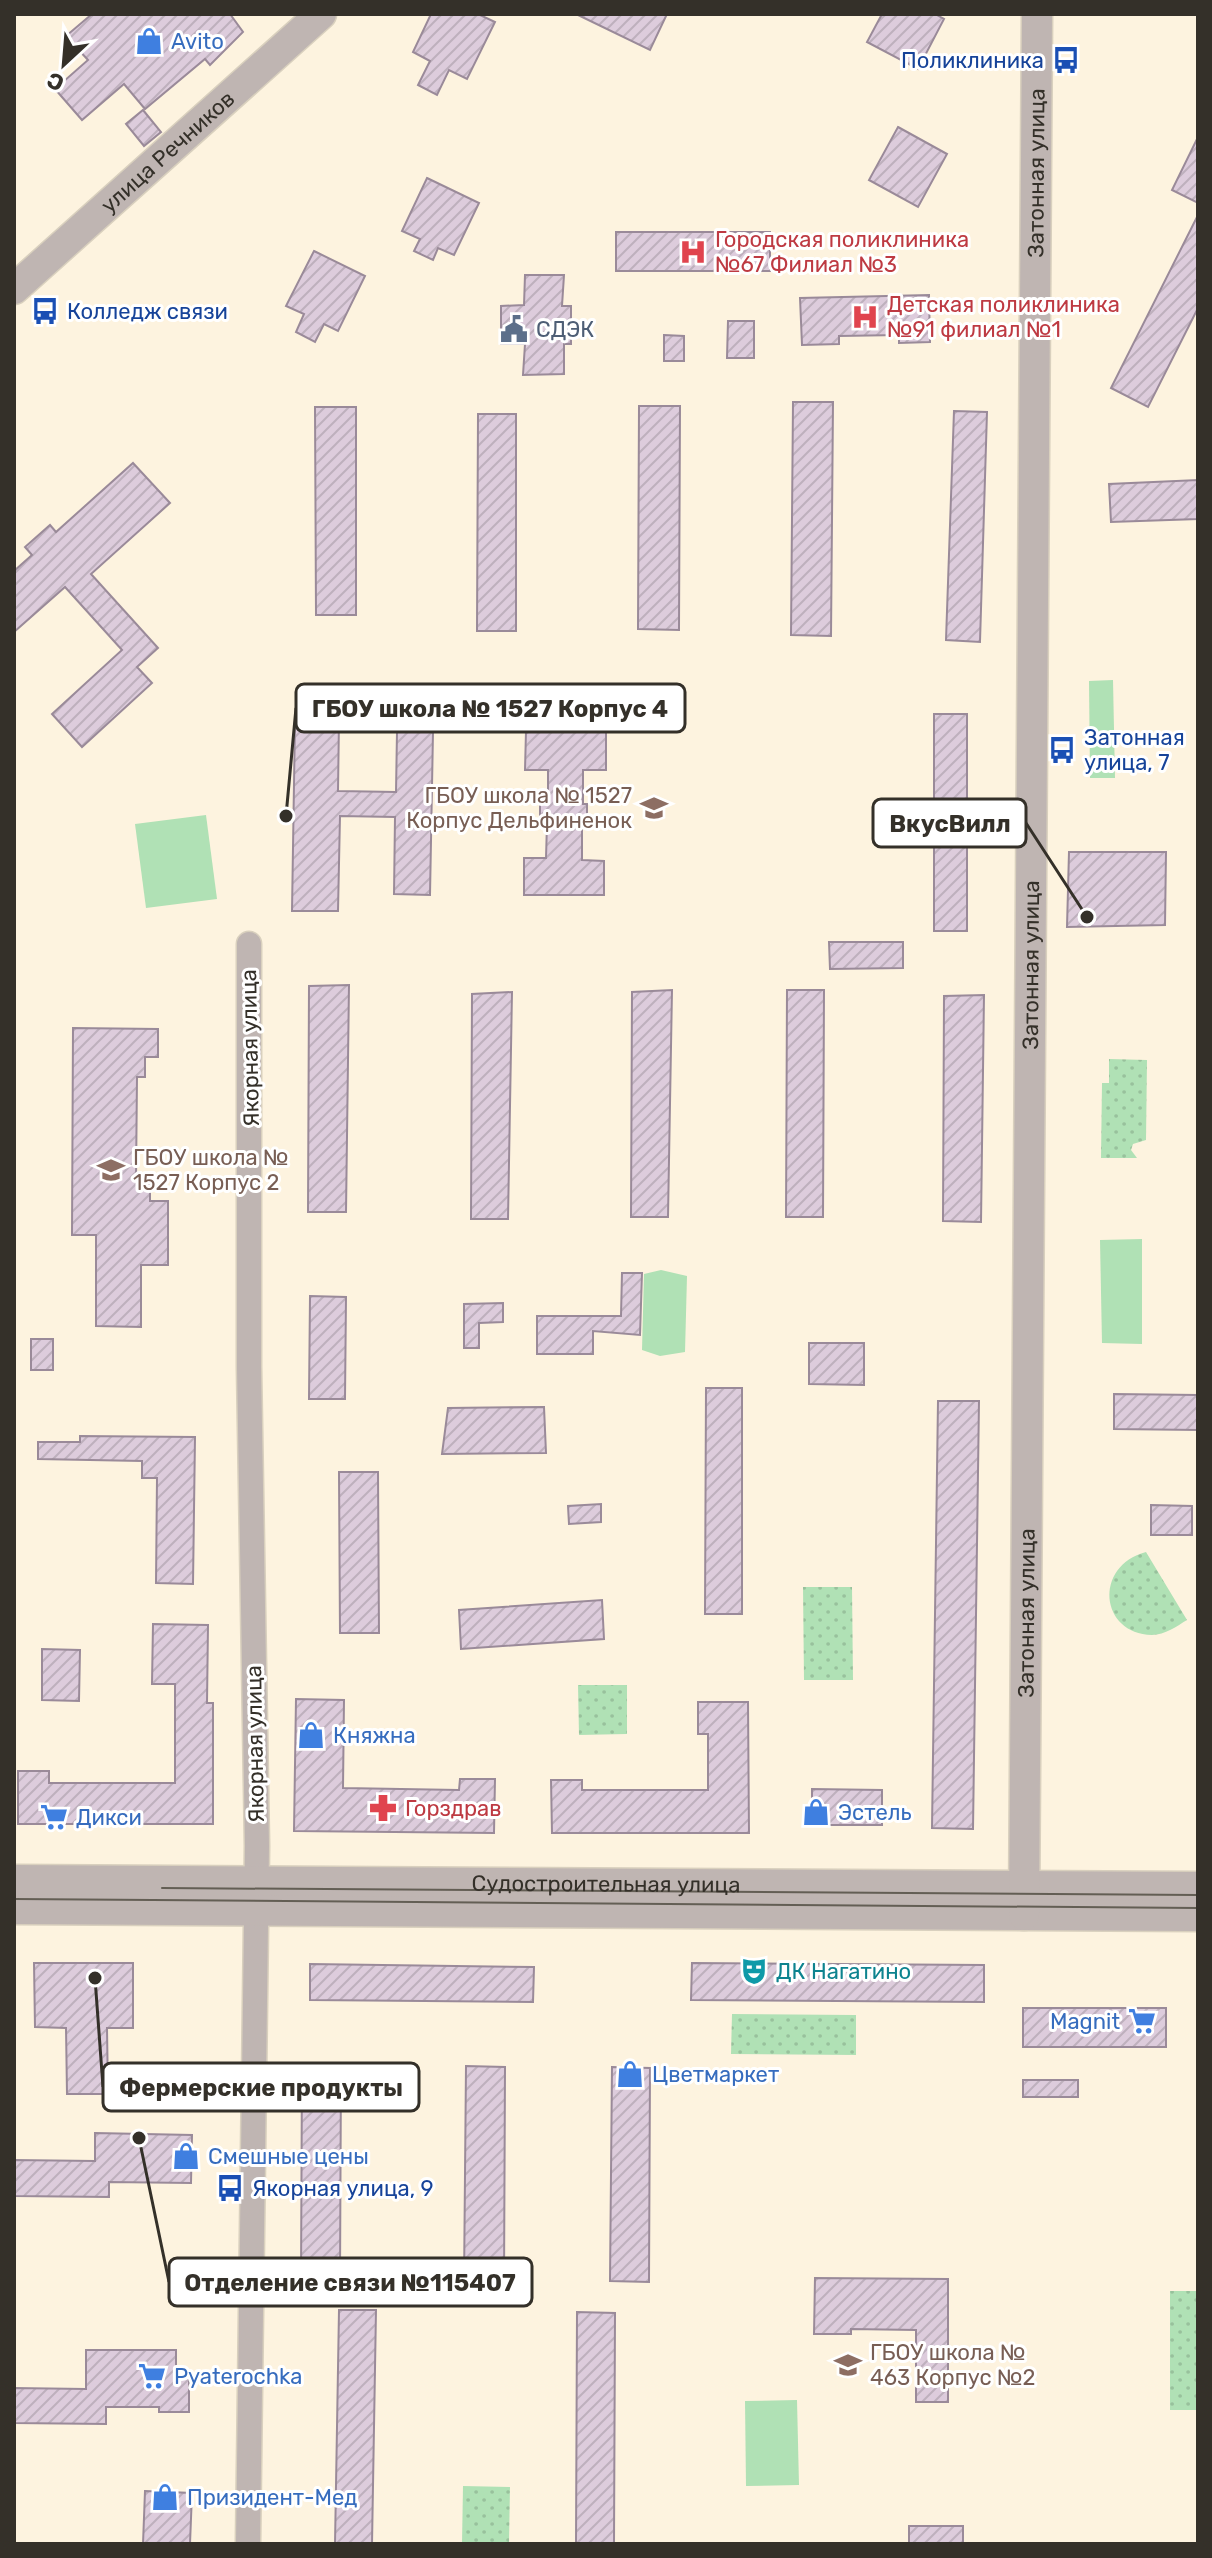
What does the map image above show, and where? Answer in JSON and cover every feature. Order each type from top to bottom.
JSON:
[{"type":"street","name":"улица Речников","points":[[14,289],[321,14]]},
{"type":"street","name":"Затонная улица","points":[[1024,1900],[1030,1416],[1037,14]]},
{"type":"street","name":"Якорная улица","points":[[248,2544],[252,2050],[257,1896],[249,1367],[249,944]]},
{"type":"street","name":"Судостроительная улица","points":[[14,1880],[257,1896]]},
{"type":"street","name":"Судостроительная улица","points":[[14,1909],[257,1896],[1024,1900],[1198,1887]]},
{"type":"street","name":"Судостроительная улица","points":[[1024,1900],[1198,1916]]},
{"type":"green space","points":[[1113,680],[1115,778],[1090,778],[1089,681]]},
{"type":"green space","points":[[206,815],[217,899],[146,908],[135,824]]},
{"type":"green space","points":[[1109,1059],[1147,1060],[1146,1140],[1133,1144],[1131,1150],[1137,1158],[1101,1158],[1102,1083],[1109,1083]]},
{"type":"green space","points":[[1142,1239],[1142,1344],[1102,1343],[1100,1240]]},
{"type":"green space","points":[[661,1270],[687,1276],[685,1352],[660,1356],[642,1350],[644,1274]]},
{"type":"green space","points":[[1146,1552],[1187,1620],[1157,1635],[1135,1632],[1122,1624],[1113,1612],[1110,1598],[1111,1584],[1117,1571],[1129,1560]]},
{"type":"green space","points":[[803,1587],[852,1587],[853,1680],[804,1680]]},
{"type":"green space","points":[[578,1685],[627,1685],[627,1734],[579,1735]]},
{"type":"green space","points":[[732,2014],[856,2015],[856,2055],[731,2054]]},
{"type":"green space","points":[[1170,2291],[1198,2291],[1198,2410],[1170,2410]]},
{"type":"green space","points":[[797,2400],[799,2485],[746,2486],[745,2401]]},
{"type":"green space","points":[[463,2486],[510,2487],[509,2544],[462,2544]]},
{"type":"building","points":[[92,14],[230,14],[243,32],[210,65],[205,59],[145,109],[124,84],[82,120],[55,89],[88,60],[66,36]]},
{"type":"building","points":[[431,14],[478,14],[495,22],[467,79],[449,70],[437,95],[418,85],[430,61],[413,52]]},
{"type":"building","points":[[576,14],[667,14],[650,50]]},
{"type":"building","points":[[882,14],[935,14],[944,19],[918,69],[867,42]]},
{"type":"building","points":[[143,110],[161,132],[144,146],[126,124]]},
{"type":"building","points":[[898,127],[947,154],[918,207],[869,180]]},
{"type":"building","points":[[1198,137],[1198,203],[1172,190]]},
{"type":"building","points":[[427,178],[479,203],[454,255],[438,248],[433,260],[414,251],[420,239],[402,231]]},
{"type":"building","points":[[1198,215],[1198,308],[1148,407],[1111,388]]},
{"type":"building","name":"Городская поликлиника №67 Филиал №3","points":[[616,232],[770,232],[770,271],[616,271]]},
{"type":"building","points":[[314,251],[365,276],[338,331],[324,324],[315,342],[296,332],[304,314],[286,306]]},
{"type":"building","points":[[525,275],[564,275],[562,306],[571,306],[571,344],[564,344],[564,374],[523,375],[525,344],[501,344],[501,306],[524,305]]},
{"type":"building","name":"Детская поликлиника №91 филиал №1","points":[[929,295],[930,342],[899,343],[899,335],[839,336],[839,344],[802,345],[800,298]]},
{"type":"building","points":[[728,321],[754,321],[754,358],[727,358]]},
{"type":"building","points":[[664,335],[684,336],[684,361],[664,361]]},
{"type":"building","points":[[793,402],[833,402],[831,636],[791,635]]},
{"type":"building","points":[[639,406],[680,406],[679,630],[638,629]]},
{"type":"building","points":[[315,407],[356,407],[356,615],[316,615]]},
{"type":"building","points":[[954,411],[987,412],[980,642],[946,640]]},
{"type":"building","points":[[478,414],[516,414],[516,631],[477,631]]},
{"type":"building","points":[[133,463],[170,503],[91,574],[158,648],[137,667],[152,683],[82,747],[52,714],[122,650],[65,587],[14,632],[14,571],[32,555],[25,547],[50,525],[56,532]]},
{"type":"building","points":[[1198,480],[1198,519],[1111,522],[1109,484]]},
{"type":"building","points":[[934,714],[967,714],[967,931],[934,931]]},
{"type":"building","points":[[295,720],[339,720],[338,791],[396,792],[397,732],[433,732],[430,895],[394,894],[395,817],[340,816],[338,911],[292,911]]},
{"type":"building","points":[[526,731],[606,732],[606,770],[583,770],[583,804],[587,804],[587,824],[582,824],[582,860],[604,861],[604,895],[524,895],[524,858],[546,858],[547,823],[540,823],[540,804],[548,804],[548,770],[525,770]]},
{"type":"building","points":[[1069,852],[1166,852],[1165,925],[1067,927]]},
{"type":"building","points":[[829,942],[903,942],[903,968],[830,969]]},
{"type":"building","points":[[349,985],[346,1212],[308,1212],[309,986]]},
{"type":"building","points":[[672,990],[668,1217],[631,1217],[632,992]]},
{"type":"building","points":[[787,990],[824,990],[823,1217],[786,1217]]},
{"type":"building","points":[[512,992],[508,1219],[471,1219],[472,994]]},
{"type":"building","points":[[984,995],[981,1222],[943,1221],[944,996]]},
{"type":"building","points":[[73,1028],[158,1029],[158,1057],[145,1057],[145,1077],[137,1077],[136,1179],[150,1179],[150,1201],[168,1201],[168,1265],[141,1265],[141,1327],[96,1326],[96,1235],[72,1235]]},
{"type":"building","points":[[622,1273],[642,1273],[640,1335],[593,1331],[593,1354],[537,1354],[537,1316],[621,1316]]},
{"type":"building","points":[[310,1296],[346,1297],[345,1399],[309,1399]]},
{"type":"building","points":[[503,1303],[503,1322],[479,1323],[479,1348],[464,1348],[464,1304]]},
{"type":"building","points":[[31,1339],[53,1339],[53,1370],[31,1370]]},
{"type":"building","points":[[809,1343],[864,1343],[864,1385],[809,1384]]},
{"type":"building","points":[[706,1388],[742,1388],[742,1614],[705,1614]]},
{"type":"building","points":[[1114,1394],[1198,1395],[1198,1430],[1114,1429]]},
{"type":"building","points":[[938,1401],[979,1401],[973,1829],[932,1828]]},
{"type":"building","points":[[544,1407],[546,1453],[442,1454],[448,1408]]},
{"type":"building","points":[[80,1436],[195,1437],[193,1584],[156,1583],[157,1478],[142,1478],[142,1461],[38,1459],[38,1442],[80,1442]]},
{"type":"building","points":[[339,1472],[378,1472],[379,1633],[340,1633]]},
{"type":"building","points":[[601,1504],[601,1522],[569,1524],[568,1506]]},
{"type":"building","points":[[1151,1505],[1192,1506],[1192,1535],[1151,1535]]},
{"type":"building","points":[[602,1600],[604,1639],[461,1649],[459,1610]]},
{"type":"building","points":[[153,1624],[208,1625],[207,1703],[213,1703],[213,1824],[18,1824],[18,1771],[49,1771],[49,1783],[175,1783],[175,1684],[152,1684]]},
{"type":"building","points":[[42,1649],[80,1650],[79,1701],[42,1700]]},
{"type":"building","points":[[296,1699],[344,1700],[343,1788],[459,1790],[460,1779],[495,1779],[494,1833],[294,1831]]},
{"type":"building","points":[[698,1702],[748,1702],[749,1833],[552,1833],[551,1780],[582,1780],[582,1790],[708,1790],[708,1734],[698,1734]]},
{"type":"building","points":[[812,1789],[882,1790],[882,1825],[812,1825]]},
{"type":"building","points":[[34,1963],[133,1963],[133,2028],[107,2028],[108,2094],[67,2094],[66,2028],[35,2027]]},
{"type":"building","points":[[692,1963],[984,1965],[984,2002],[691,2000]]},
{"type":"building","points":[[310,1964],[534,1967],[533,2002],[310,2000]]},
{"type":"building","points":[[1023,2008],[1166,2008],[1166,2047],[1023,2047]]},
{"type":"building","points":[[302,2064],[341,2064],[340,2279],[301,2279]]},
{"type":"building","points":[[466,2066],[505,2067],[504,2284],[464,2284]]},
{"type":"building","points":[[612,2067],[650,2068],[649,2282],[610,2281]]},
{"type":"building","points":[[1023,2080],[1078,2080],[1078,2097],[1023,2097]]},
{"type":"building","points":[[95,2133],[192,2135],[191,2183],[109,2182],[109,2197],[14,2196],[14,2160],[95,2161]]},
{"type":"building","points":[[815,2278],[948,2279],[948,2402],[916,2402],[916,2330],[851,2329],[851,2334],[814,2334]]},
{"type":"building","points":[[339,2310],[376,2310],[372,2544],[335,2544]]},
{"type":"building","points":[[577,2312],[615,2313],[614,2544],[576,2544]]},
{"type":"building","points":[[86,2350],[176,2350],[176,2372],[189,2372],[189,2412],[159,2412],[159,2407],[106,2407],[106,2424],[14,2423],[14,2388],[86,2389]]},
{"type":"building","points":[[145,2491],[192,2493],[190,2544],[143,2544]]},
{"type":"building","points":[[909,2526],[963,2526],[963,2544],[909,2544]]},
{"type":"tram line","points":[[162,1888],[1198,1895]]},
{"type":"tram line","points":[[14,1899],[1198,1908]]},
{"type":"place","name":"Avito","points":[[149,41]]},
{"type":"place","name":"Поликлиника","points":[[1066,60]]},
{"type":"place","name":"Городская поликлиника №67 Филиал №3","points":[[693,252]]},
{"type":"place","name":"Колледж связи","points":[[45,311]]},
{"type":"place","name":"Детская поликлиника №91 филиал №1","points":[[865,317]]},
{"type":"place","name":"СДЭК","points":[[514,329]]},
{"type":"place","name":"Затонная улица, 7","points":[[1062,750]]},
{"type":"place","name":"ГБОУ школа № 1527 Корпус Дельфиненок","points":[[654,808]]},
{"type":"place","name":"ГБОУ школа № 1527 Корпус 4","points":[[286,816]]},
{"type":"place","name":"ВкусВилл","points":[[1087,917]]},
{"type":"place","name":"ГБОУ школа № 1527 Корпус 2","points":[[111,1170]]},
{"type":"place","name":"Княжна","points":[[311,1735]]},
{"type":"place","name":"Горздрав","points":[[383,1808]]},
{"type":"place","name":"Эстель","points":[[816,1812]]},
{"type":"place","name":"Дикси","points":[[54,1817]]},
{"type":"place","name":"ДК Нагатино","points":[[754,1971]]},
{"type":"place","name":"Фермерские продукты","points":[[95,1978]]},
{"type":"place","name":"Magnit","points":[[1142,2021]]},
{"type":"place","name":"Цветмаркет","points":[[630,2074]]},
{"type":"place","name":"Отделение связи №115407","points":[[139,2138]]},
{"type":"place","name":"Смешные цены","points":[[186,2156]]},
{"type":"place","name":"Якорная улица, 9","points":[[230,2188]]},
{"type":"place","name":"ГБОУ школа № 463 Корпус №2","points":[[848,2365]]},
{"type":"place","name":"Pyaterochka","points":[[152,2376]]},
{"type":"place","name":"Призидент-Мед","points":[[165,2497]]}]
